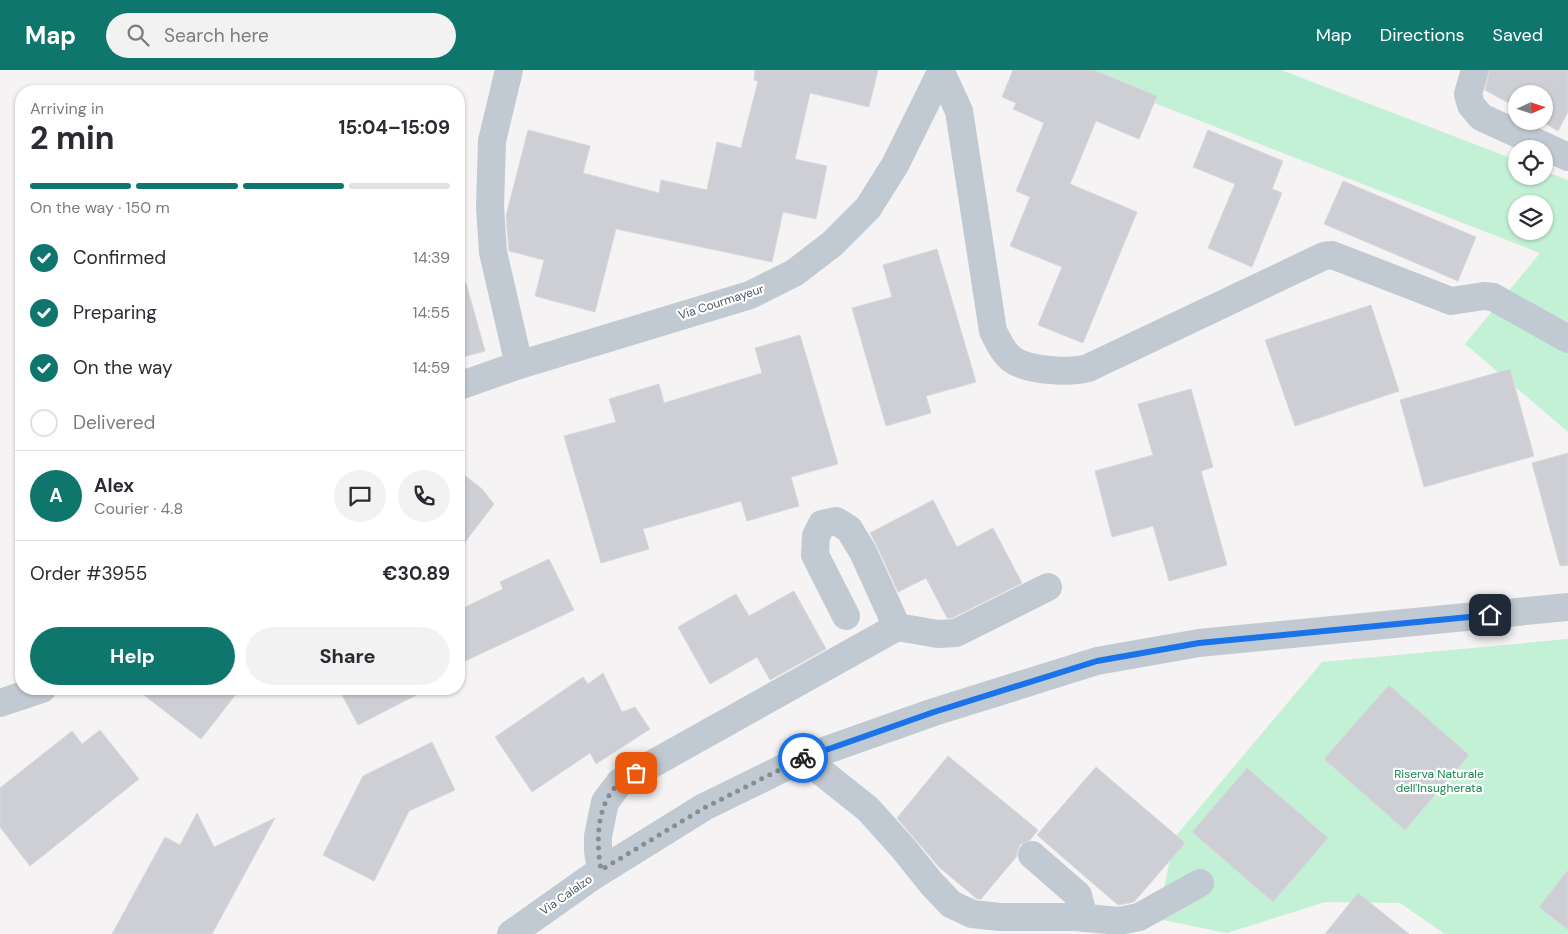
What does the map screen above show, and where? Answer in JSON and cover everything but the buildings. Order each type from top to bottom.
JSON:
[{"type":"street","points":[[509,70],[492,141],[490,207],[493,252],[519,365]]},
{"type":"street","points":[[1475,70],[1468,94],[1470,105],[1481,117],[1568,157]]},
{"type":"street","points":[[942,71],[959,111],[993,331],[1002,348],[1012,359],[1027,367],[1077,371],[1088,368],[1324,256],[1332,255],[1451,301],[1484,296],[1493,297],[1568,339]]},
{"type":"street","name":"Via Courmayeur","points":[[465,384],[519,365],[750,295],[772,285],[813,260],[868,208],[895,165],[942,71]]},
{"type":"street","points":[[846,616],[815,555],[816,536],[822,524],[836,521],[849,529],[863,552],[897,627]]},
{"type":"street","points":[[601,870],[598,852],[605,802],[620,782],[897,627],[938,634],[956,634],[1048,587]]},
{"type":"street","name":"Via Calalzo","points":[[511,934],[601,870],[704,808],[804,758],[934,712],[1097,661],[1199,643],[1568,607]]},
{"type":"street","points":[[0,703],[24,695]]},
{"type":"street","points":[[804,758],[868,810],[951,904],[972,914],[1000,917],[1084,918],[1119,921],[1139,917],[1200,883]]},
{"type":"street","points":[[1032,855],[1078,895],[1084,918]]},
{"type":"green space","points":[[1069,70],[1281,70],[1508,157],[1508,185],[1553,185],[1553,174],[1568,180],[1568,432],[1465,344],[1540,253]]},
{"type":"green space","name":"Riserva Naturale dell'Insugherata","points":[[1568,639],[1568,934],[1445,934],[1400,903],[1325,902],[1227,933],[1158,919],[1174,838],[1322,662]]},
{"type":"way so far","points":[[636,773],[620,782],[605,802],[598,836],[601,870],[704,808],[803,758]]},
{"type":"route","points":[[803,758],[934,712],[1097,661],[1199,643],[1490,615]]}]
